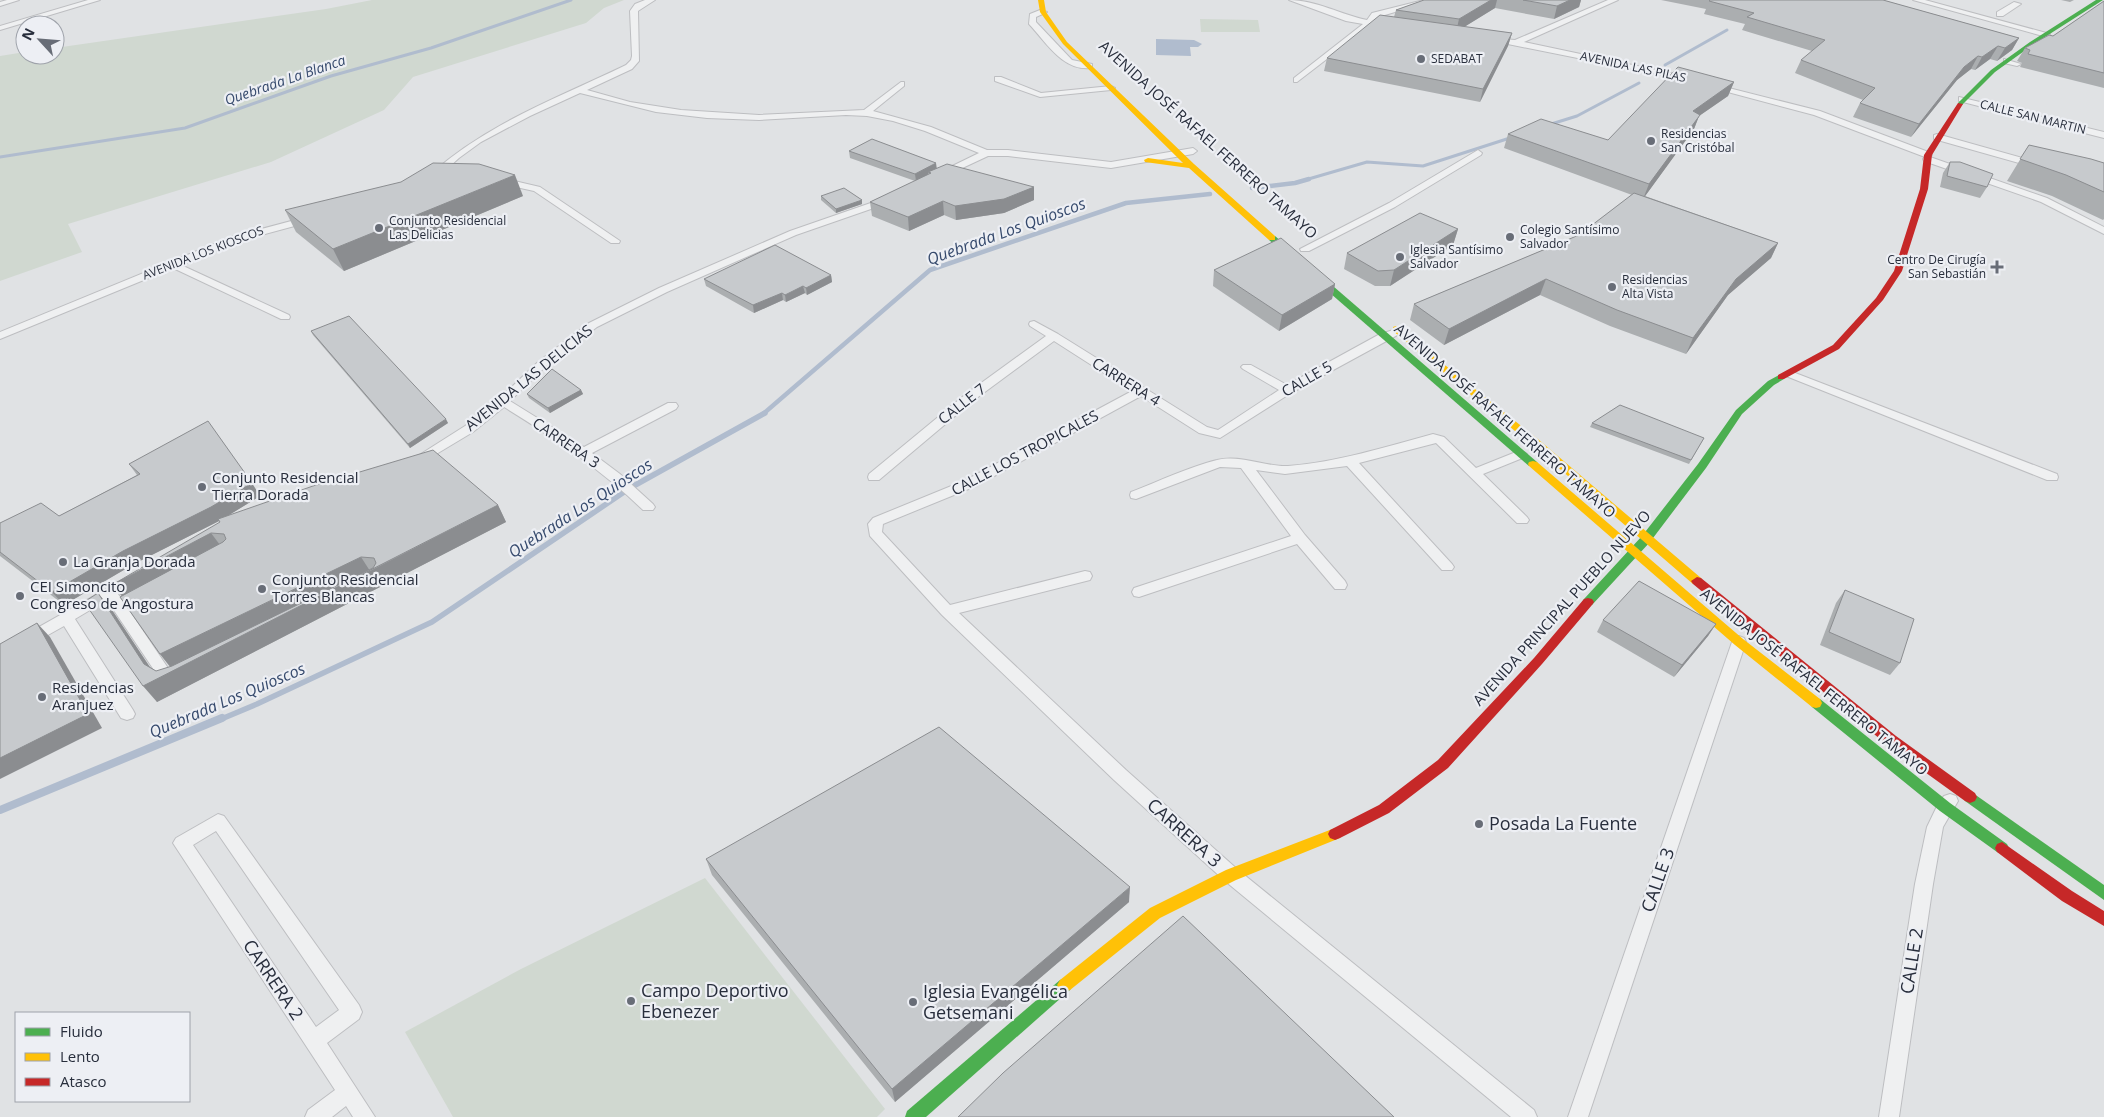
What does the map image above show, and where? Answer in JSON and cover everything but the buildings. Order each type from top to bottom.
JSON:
[{"type":"street","points":[[0,4],[11,0]]},
{"type":"street","points":[[67,0],[79,5]]},
{"type":"street","points":[[0,28],[96,0]]},
{"type":"street","points":[[450,179],[427,182],[455,156],[482,138],[552,102],[582,91],[629,67],[635,61],[634,12],[638,6],[651,0]]},
{"type":"street","name":"AVENIDA JOSÉ RAFAEL FERRERO TAMAYO","points":[[1041,0],[1044,12],[1053,28],[1111,88],[1191,166],[1384,336],[1455,395],[1739,642],[1945,806],[2067,896],[2104,919]]},
{"type":"street","points":[[1293,0],[1349,19],[1395,28]]},
{"type":"street","points":[[1307,0],[1354,16],[1359,20]]},
{"type":"street","points":[[1297,80],[1369,23],[1375,14],[1432,0]]},
{"type":"street","points":[[1515,42],[1614,0]]},
{"type":"street","points":[[1917,0],[2050,31]]},
{"type":"street","points":[[1947,0],[2000,14],[2050,31]]},
{"type":"street","name":"AVENIDA PRINCIPAL PUEBLO NUEVO","points":[[913,1117],[1056,992],[1155,912],[1231,875],[1339,832],[1384,809],[1435,770],[1532,668],[1646,539],[1702,466],[1738,412],[1771,382],[1790,374],[1836,347],[1855,328],[1887,289],[1906,250],[1924,189],[1927,157],[1937,137],[1962,99],[1984,78],[2012,62],[2050,31],[2102,0]]},
{"type":"street","points":[[2000,14],[2017,4]]},
{"type":"street","name":"AVENIDA JOSÉ RAFAEL FERRERO TAMAYO","points":[[1059,15],[1082,45],[1144,104]]},
{"type":"street","name":"AVENIDA LAS PILAS","points":[[1480,38],[1515,42],[1700,82],[1817,113],[1927,157],[2044,200],[2104,231]]},
{"type":"street","points":[[866,113],[901,84]]},
{"type":"street","points":[[997,84],[1020,96],[1052,96],[1111,88]]},
{"type":"street","points":[[582,91],[636,106],[690,114],[784,118],[834,113],[866,113],[901,121],[969,144],[986,153]]},
{"type":"street","name":"CALLE SAN MARTIN","points":[[1962,99],[2104,135]]},
{"type":"street","points":[[1937,137],[1999,156],[2042,166]]},
{"type":"street","name":"AVENIDA JOSÉ RAFAEL FERRERO TAMAYO","points":[[1180,139],[1196,154]]},
{"type":"street","points":[[928,181],[986,153],[1008,153],[1111,165],[1179,154],[1196,154]]},
{"type":"street","points":[[1301,246],[1402,200],[1478,153]]},
{"type":"street","points":[[1148,160],[1191,166]]},
{"type":"street","points":[[495,181],[537,188],[615,241]]},
{"type":"street","name":"AVENIDA JOSÉ RAFAEL FERRERO TAMAYO","points":[[1243,196],[1257,209]]},
{"type":"street","name":"AVENIDA LAS DELICIAS","points":[[406,465],[415,462],[454,438],[503,402],[542,364],[573,339],[620,310],[793,233],[858,212],[896,197]]},
{"type":"street","name":"AVENIDA LOS KIOSCOS","points":[[0,336],[171,264],[252,233],[323,216]]},
{"type":"street","name":"AVENIDA JOSÉ RAFAEL FERRERO TAMAYO","points":[[1301,246],[1317,260]]},
{"type":"street","points":[[171,264],[285,317]]},
{"type":"street","name":"AVENIDA JOSÉ RAFAEL FERRERO TAMAYO","points":[[1384,319],[1535,442],[1646,539],[1891,740],[2104,893]]},
{"type":"street","name":"CARRERA 4","points":[[1034,324],[1203,430],[1220,434]]},
{"type":"street","name":"CALLE 5","points":[[1220,434],[1287,390],[1384,336],[1398,331]]},
{"type":"street","name":"CALLE 7","points":[[874,477],[970,397],[1054,336]]},
{"type":"street","points":[[1247,367],[1287,390]]},
{"type":"street","points":[[1790,374],[2052,476]]},
{"type":"street","name":"CALLE LOS TROPICALES","points":[[878,521],[971,483],[1141,391]]},
{"type":"street","name":"CARRERA 3","points":[[503,402],[559,435],[630,488],[648,507]]},
{"type":"street","points":[[582,452],[672,406]]},
{"type":"street","points":[[1136,495],[1219,463],[1245,464],[1285,470],[1350,461],[1436,438],[1522,520]]},
{"type":"street","points":[[1474,473],[1521,454]]},
{"type":"street","points":[[1350,461],[1446,568]]},
{"type":"street","points":[[1245,464],[1300,538],[1340,585]]},
{"type":"street","name":"CARRERA 3","points":[[878,521],[874,528],[875,533],[947,611],[1120,775],[1231,875],[1527,1117]]},
{"type":"street","points":[[1140,592],[1300,538]]},
{"type":"street","points":[[0,656],[144,573]]},
{"type":"street","points":[[947,611],[1085,576]]},
{"type":"street","points":[[110,593],[165,675],[170,679],[189,672]]},
{"type":"street","points":[[122,612],[139,603]]},
{"type":"street","points":[[67,619],[127,714]]},
{"type":"street","name":"CALLE 3","points":[[1578,1117],[1739,642]]},
{"type":"street","points":[[1945,806],[1961,791]]},
{"type":"street","name":"CALLE 2","points":[[1889,1117],[1924,884],[1935,827],[1945,806]]},
{"type":"street","name":"CARRERA 2","points":[[314,1041],[352,1012],[218,821],[182,843],[314,1041],[348,1092],[365,1117]]},
{"type":"street","points":[[315,1117],[348,1092]]},
{"type":"shaded area","points":[[372,0],[624,0],[604,8],[586,23],[413,77],[384,110],[271,162],[68,224],[82,252],[0,281],[0,56],[15,54],[15,65],[65,65],[65,47],[326,9]]},
{"type":"shaded area","points":[[1200,19],[1258,20],[1260,32],[1201,32]]},
{"type":"shaded area","name":"Campo Deportivo Ebenezer","points":[[705,878],[885,1109],[877,1117],[453,1117],[405,1032],[521,969]]},
{"type":"water","points":[[1156,39],[1194,40],[1202,44],[1198,47],[1190,47],[1191,56],[1156,55]]},
{"type":"waterway","name":"Quebrada La Blanca","points":[[0,157],[185,128],[331,76],[431,48],[571,0]]},
{"type":"waterway","name":"Quebrada Los Quioscos","points":[[1665,65],[1727,30]]},
{"type":"waterway","name":"Quebrada Los Quioscos","points":[[1548,125],[1577,116],[1639,83]]},
{"type":"waterway","name":"Quebrada Los Quioscos","points":[[1305,180],[1367,162],[1423,166],[1513,137]]},
{"type":"waterway","name":"Quebrada Los Quioscos","points":[[1252,188],[1295,183],[1309,179]]},
{"type":"waterway","name":"Quebrada Los Quioscos","points":[[763,414],[930,270],[1126,203],[1210,194]]},
{"type":"waterway","name":"Quebrada Los Quioscos","points":[[219,720],[432,622],[630,488],[765,413]]},
{"type":"waterway","name":"Quebrada Los Quioscos","points":[[0,810],[222,718]]},
{"type":"traffic: fast","points":[[1960,104],[1993,71],[2032,43],[2100,0]]},
{"type":"traffic: fast","points":[[1272,238],[1533,464]]},
{"type":"traffic: fast","points":[[1588,602],[1646,539],[1702,466],[1739,412],[1771,383],[1781,377]]},
{"type":"traffic: fast","points":[[1816,703],[1945,807],[2002,848]]},
{"type":"traffic: fast","points":[[1970,797],[2104,893]]},
{"type":"traffic: fast","points":[[913,1117],[1065,985]]},
{"type":"traffic: slow","points":[[1041,0],[1043,12],[1065,43],[1191,166],[1272,238]]},
{"type":"traffic: slow","points":[[1148,160],[1191,166]]},
{"type":"traffic: slow","points":[[1396,329],[1535,442],[1697,581]]},
{"type":"traffic: slow","points":[[1533,464],[1739,642],[1816,703]]},
{"type":"traffic: slow","points":[[1065,985],[1155,913],[1231,875],[1335,834]]},
{"type":"traffic: jam","points":[[1781,377],[1836,347],[1879,300],[1898,271],[1924,189],[1928,155],[1960,104]]},
{"type":"traffic: jam","points":[[1697,581],[1891,740],[1970,797]]},
{"type":"traffic: jam","points":[[1335,834],[1384,809],[1443,764],[1538,661],[1588,602]]},
{"type":"traffic: jam","points":[[2002,848],[2067,896],[2104,919]]},
{"type":"place","name":"SEDABAT","points":[[1421,59]]},
{"type":"place","name":"Residencias San Cristóbal","points":[[1651,141]]},
{"type":"place","name":"Conjunto Residencial Las Delicias","points":[[379,228]]},
{"type":"place","name":"Colegio Santísimo Salvador","points":[[1510,237]]},
{"type":"place","name":"Iglesia Santísimo Salvador","points":[[1400,257]]},
{"type":"place","name":"Centro De Cirugía San Sebastián","points":[[1997,267]]},
{"type":"place","name":"Residencias Alta Vista","points":[[1612,287]]},
{"type":"place","name":"Conjunto Residencial Tierra Dorada","points":[[202,487]]},
{"type":"place","name":"La Granja Dorada","points":[[63,562]]},
{"type":"place","name":"Conjunto Residencial Torres Blancas","points":[[262,589]]},
{"type":"place","name":"CEI Simoncito Congreso de Angostura","points":[[20,596]]},
{"type":"place","name":"Residencias Aranjuez","points":[[42,697]]},
{"type":"place","name":"Posada La Fuente","points":[[1479,824]]},
{"type":"place","name":"Campo Deportivo Ebenezer","points":[[631,1001]]},
{"type":"place","name":"Iglesia Evangélica Getsemani","points":[[913,1002]]}]
